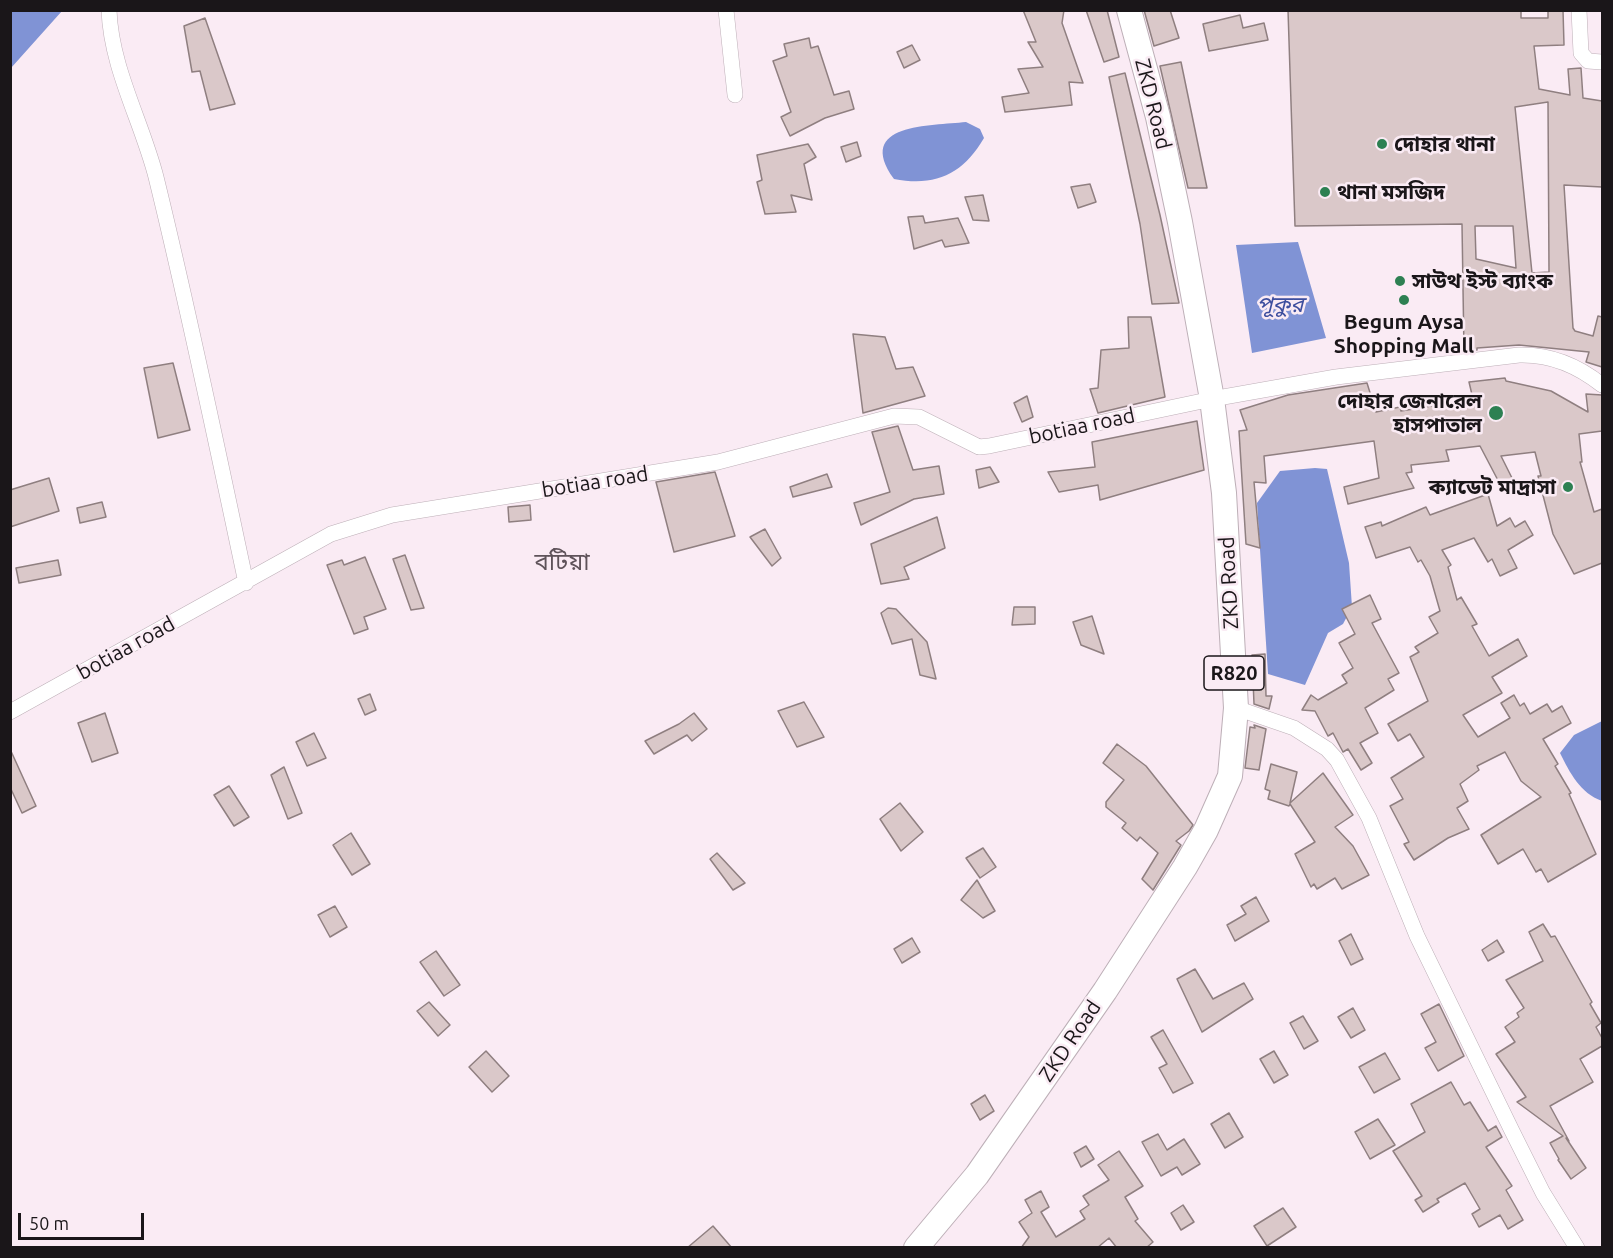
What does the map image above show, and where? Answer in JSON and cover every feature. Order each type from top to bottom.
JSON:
[{"type":"main road","name":"ZKD Road","points":[[916,1248],[977,1175],[1020,1115],[1185,867],[1206,830],[1230,776],[1236,708],[1224,493],[1212,399],[1158,117],[1130,10]]},
{"type":"street","points":[[109,10],[111,38],[155,173],[174,251],[246,583]]},
{"type":"street","points":[[726,10],[735,94]]},
{"type":"street","points":[[1579,10],[1581,53],[1588,61],[1602,62]]},
{"type":"street","name":"botiaa road","points":[[10,712],[331,534],[392,515],[718,462],[894,416],[919,417],[979,447],[1212,399],[1336,377],[1519,355],[1542,354],[1561,361],[1602,385]]},
{"type":"street","points":[[1236,708],[1294,728],[1327,749],[1337,760],[1369,818],[1417,936],[1512,1131],[1543,1193],[1577,1248]]},
{"type":"water","points":[[10,11],[62,11],[11,68]]},
{"type":"water","points":[[966,122],[980,129],[984,138],[967,161],[957,169],[947,175],[923,181],[894,179],[884,161],[883,147],[890,137],[917,127]]},
{"type":"water","name":"পূকুর","points":[[1298,242],[1326,338],[1252,353],[1236,245]]},
{"type":"water","points":[[1327,469],[1349,563],[1352,607],[1343,624],[1328,633],[1305,685],[1268,674],[1257,503],[1280,471]]},
{"type":"water","points":[[1602,721],[1602,801],[1582,788],[1560,753],[1574,735]]},
{"type":"building","points":[[1023,10],[1064,10],[1062,23],[1083,83],[1069,82],[1072,105],[1005,112],[1002,97],[1029,93],[1018,69],[1043,67],[1028,42],[1036,42]]},
{"type":"building","points":[[1086,10],[1107,10],[1119,57],[1104,62]]},
{"type":"building","points":[[1144,10],[1170,10],[1179,38],[1154,46]]},
{"type":"building","points":[[1288,10],[1521,10],[1521,18],[1548,18],[1548,10],[1563,10],[1564,45],[1534,46],[1539,89],[1570,95],[1568,69],[1581,68],[1583,98],[1602,101],[1602,187],[1564,185],[1573,328],[1575,331],[1593,336],[1598,316],[1602,317],[1602,367],[1586,362],[1589,352],[1519,345],[1477,348],[1477,350],[1464,352],[1462,224],[1295,226]],"holes":[[[1548,102],[1549,272],[1532,273],[1515,107]],[[1475,226],[1513,226],[1516,268],[1476,259]]]},
{"type":"building","points":[[1240,15],[1243,28],[1264,23],[1268,40],[1209,51],[1203,24]]},
{"type":"building","points":[[205,18],[235,104],[210,110],[200,71],[192,72],[184,26]]},
{"type":"building","points":[[809,38],[811,48],[818,46],[834,95],[849,91],[854,109],[825,118],[790,136],[781,117],[791,112],[773,61],[787,56],[784,44]]},
{"type":"building","points":[[912,45],[920,60],[904,68],[897,52]]},
{"type":"building","points":[[1181,62],[1207,188],[1188,188],[1160,66]]},
{"type":"building","points":[[1125,73],[1179,303],[1152,304],[1140,224],[1109,77]]},
{"type":"building","points":[[857,142],[861,156],[846,162],[841,147]]},
{"type":"building","points":[[808,144],[816,157],[804,164],[812,200],[791,195],[796,212],[765,214],[757,182],[762,180],[757,155]]},
{"type":"building","points":[[1090,184],[1096,202],[1078,208],[1071,187]]},
{"type":"building","points":[[983,195],[989,221],[973,220],[965,197]]},
{"type":"building","points":[[923,216],[925,223],[958,218],[969,243],[945,247],[942,240],[914,249],[908,217]]},
{"type":"building","points":[[1128,317],[1151,317],[1165,397],[1098,413],[1090,389],[1098,388],[1101,350],[1129,348]]},
{"type":"building","points":[[853,334],[885,337],[896,369],[913,367],[925,396],[863,413]]},
{"type":"building","points":[[173,363],[190,430],[158,438],[144,368]]},
{"type":"building","points":[[1505,378],[1506,381],[1551,391],[1588,412],[1586,394],[1602,395],[1602,431],[1579,434],[1582,462],[1580,462],[1594,512],[1602,509],[1602,563],[1574,574],[1553,534],[1538,476],[1541,476],[1535,452],[1501,456],[1514,482],[1502,488],[1480,446],[1446,450],[1449,461],[1411,465],[1412,472],[1406,473],[1414,488],[1348,504],[1344,487],[1379,478],[1374,441],[1264,456],[1266,483],[1254,482],[1260,548],[1246,544],[1239,431],[1247,430],[1240,410],[1288,395],[1367,383],[1376,412],[1400,407],[1401,411],[1473,399],[1469,382]]},
{"type":"building","points":[[1027,396],[1033,417],[1022,422],[1014,403]]},
{"type":"building","points":[[1197,421],[1204,470],[1100,500],[1098,485],[1059,492],[1048,472],[1095,467],[1092,442]]},
{"type":"building","points":[[898,426],[913,470],[939,466],[944,494],[914,499],[861,525],[854,503],[890,492],[872,432]]},
{"type":"building","points":[[990,467],[999,482],[979,488],[976,470]]},
{"type":"building","points":[[715,472],[735,536],[674,552],[656,482]]},
{"type":"building","points":[[827,474],[832,487],[793,497],[790,487]]},
{"type":"building","points":[[49,478],[59,511],[10,527],[10,490]]},
{"type":"building","points":[[1488,494],[1497,526],[1510,518],[1515,527],[1525,521],[1533,535],[1508,550],[1517,568],[1500,576],[1492,559],[1488,562],[1474,538],[1442,550],[1451,565],[1448,567],[1457,600],[1461,597],[1477,624],[1472,626],[1489,656],[1518,639],[1527,656],[1492,677],[1502,693],[1463,715],[1478,737],[1510,718],[1501,703],[1514,695],[1520,706],[1524,703],[1530,714],[1547,704],[1552,712],[1562,706],[1571,723],[1543,739],[1558,764],[1555,766],[1571,793],[1569,794],[1596,854],[1548,882],[1541,869],[1536,872],[1523,849],[1498,864],[1481,835],[1541,797],[1521,781],[1505,752],[1477,766],[1479,770],[1460,784],[1468,801],[1457,808],[1469,829],[1448,838],[1414,860],[1404,844],[1409,842],[1390,806],[1403,799],[1391,778],[1424,757],[1410,734],[1398,741],[1388,724],[1428,701],[1410,657],[1419,652],[1415,647],[1438,633],[1429,617],[1440,611],[1430,576],[1421,560],[1418,562],[1410,547],[1376,558],[1365,527],[1381,522],[1382,526],[1426,507],[1430,515]]},
{"type":"building","points":[[102,502],[106,517],[80,523],[77,508]]},
{"type":"building","points":[[530,505],[531,520],[509,522],[508,507]]},
{"type":"building","points":[[937,517],[945,548],[904,567],[909,579],[881,584],[871,544]]},
{"type":"building","points":[[765,529],[781,558],[772,566],[750,537]]},
{"type":"building","points":[[405,555],[424,608],[411,610],[393,559]]},
{"type":"building","points":[[365,557],[386,609],[364,617],[368,629],[354,634],[327,565],[342,560],[344,565]]},
{"type":"building","points":[[58,560],[61,575],[19,583],[16,568]]},
{"type":"building","points":[[1370,595],[1381,619],[1372,623],[1399,673],[1388,679],[1394,690],[1365,708],[1378,733],[1360,743],[1372,763],[1361,770],[1348,749],[1343,752],[1333,733],[1328,736],[1315,711],[1302,710],[1311,695],[1318,700],[1347,683],[1342,675],[1353,668],[1339,643],[1355,634],[1342,609]]},
{"type":"building","points":[[1014,607],[1035,607],[1035,624],[1012,625]]},
{"type":"building","points":[[888,608],[896,609],[927,642],[936,679],[920,675],[912,639],[892,644],[881,613]]},
{"type":"building","points":[[1092,616],[1104,654],[1081,645],[1073,622]]},
{"type":"building","points":[[1265,654],[1266,696],[1272,696],[1269,709],[1254,704],[1252,655]]},
{"type":"building","points":[[370,694],[376,710],[365,715],[358,699]]},
{"type":"building","points":[[804,702],[824,737],[797,747],[778,711]]},
{"type":"building","points":[[105,713],[118,753],[92,762],[78,723]]},
{"type":"building","points":[[694,713],[707,729],[692,741],[687,735],[654,754],[645,741],[679,724]]},
{"type":"building","points":[[1254,725],[1266,729],[1259,770],[1245,768],[1250,727],[1255,728]]},
{"type":"building","points":[[314,733],[326,758],[307,766],[296,742]]},
{"type":"building","points":[[1117,744],[1146,766],[1193,825],[1176,841],[1181,845],[1153,890],[1142,879],[1158,853],[1140,837],[1137,841],[1122,828],[1126,823],[1106,807],[1106,802],[1124,780],[1103,763]]},
{"type":"building","points":[[10,749],[36,806],[22,813],[10,787]]},
{"type":"building","points":[[1271,764],[1297,772],[1290,803],[1323,773],[1353,815],[1335,827],[1353,846],[1369,875],[1342,889],[1335,878],[1317,889],[1314,884],[1311,887],[1295,854],[1315,842],[1290,804],[1289,806],[1268,799],[1270,791],[1265,789]]},
{"type":"building","points":[[284,767],[302,813],[288,819],[271,775]]},
{"type":"building","points":[[229,786],[249,817],[234,826],[214,795]]},
{"type":"building","points":[[900,803],[923,832],[901,851],[880,819]]},
{"type":"building","points":[[351,833],[370,864],[352,875],[333,845]]},
{"type":"building","points":[[983,848],[996,867],[980,878],[966,858]]},
{"type":"building","points":[[717,853],[745,883],[733,890],[710,859]]},
{"type":"building","points":[[977,880],[995,911],[983,918],[961,900]]},
{"type":"building","points":[[1256,897],[1269,921],[1235,941],[1227,925],[1246,914],[1241,906]]},
{"type":"building","points":[[335,906],[347,927],[330,937],[318,915]]},
{"type":"building","points":[[1543,924],[1551,937],[1555,936],[1592,1002],[1590,1004],[1601,1023],[1596,1027],[1602,1038],[1602,1046],[1580,1059],[1593,1082],[1550,1106],[1569,1141],[1566,1138],[1586,1168],[1571,1179],[1550,1143],[1563,1136],[1517,1102],[1526,1097],[1496,1054],[1515,1042],[1505,1027],[1519,1017],[1517,1013],[1524,1008],[1506,980],[1543,961],[1529,932]]},
{"type":"building","points":[[1351,934],[1363,959],[1351,965],[1339,941]]},
{"type":"building","points":[[912,938],[920,952],[902,963],[894,949]]},
{"type":"building","points":[[1497,940],[1504,952],[1488,961],[1482,950]]},
{"type":"building","points":[[436,951],[460,985],[444,996],[420,962]]},
{"type":"building","points":[[1195,969],[1213,999],[1244,983],[1253,999],[1202,1032],[1177,979]]},
{"type":"building","points":[[429,1002],[450,1025],[438,1036],[417,1011]]},
{"type":"building","points":[[1439,1004],[1464,1056],[1438,1071],[1425,1048],[1436,1042],[1421,1014]]},
{"type":"building","points":[[1353,1008],[1365,1030],[1351,1038],[1338,1017]]},
{"type":"building","points":[[1303,1016],[1318,1041],[1304,1049],[1290,1023]]},
{"type":"building","points":[[1163,1030],[1193,1083],[1173,1093],[1159,1068],[1167,1064],[1151,1037]]},
{"type":"building","points":[[486,1051],[509,1076],[492,1092],[469,1067]]},
{"type":"building","points":[[1274,1051],[1288,1075],[1274,1083],[1260,1059]]},
{"type":"building","points":[[1385,1053],[1400,1079],[1374,1093],[1359,1067]]},
{"type":"building","points":[[1451,1082],[1464,1105],[1470,1102],[1488,1131],[1496,1126],[1502,1137],[1486,1147],[1512,1186],[1506,1190],[1523,1220],[1508,1229],[1500,1215],[1479,1227],[1472,1214],[1480,1209],[1465,1183],[1437,1199],[1439,1202],[1423,1212],[1415,1200],[1422,1196],[1393,1151],[1425,1132],[1411,1104]]},
{"type":"building","points":[[985,1095],[994,1111],[980,1120],[971,1104]]},
{"type":"building","points":[[1229,1113],[1243,1137],[1225,1148],[1211,1124]]},
{"type":"building","points":[[1378,1119],[1395,1145],[1370,1159],[1355,1132]]},
{"type":"building","points":[[1158,1134],[1167,1150],[1184,1139],[1200,1164],[1182,1175],[1177,1167],[1161,1176],[1142,1142]]},
{"type":"building","points":[[1086,1146],[1094,1159],[1081,1167],[1074,1153]]},
{"type":"building","points":[[1119,1151],[1143,1186],[1125,1197],[1138,1219],[1135,1221],[1153,1242],[1146,1248],[1117,1248],[1109,1238],[1097,1248],[1021,1248],[1029,1237],[1019,1222],[1032,1213],[1025,1200],[1041,1191],[1049,1207],[1041,1212],[1056,1237],[1085,1219],[1080,1211],[1089,1205],[1083,1196],[1109,1180],[1098,1165]]},
{"type":"building","points":[[1183,1205],[1194,1222],[1181,1230],[1171,1213]]},
{"type":"building","points":[[1283,1208],[1296,1227],[1267,1246],[1254,1226]]},
{"type":"building","points":[[713,1226],[732,1248],[687,1248]]},
{"type":"place","name":"দোহার থানা","points":[[1382,144]]},
{"type":"place","name":"থানা মসজিদ","points":[[1325,192]]},
{"type":"place","name":"সাউথ ইস্ট ব্যাংক","points":[[1400,281]]},
{"type":"place","name":"Begum Aysa Shopping Mall","points":[[1404,300]]},
{"type":"place","name":"দোহার জেনারেল হাসপাতাল","points":[[1496,413]]},
{"type":"place","name":"ক্যাডেট মাদ্রাসা","points":[[1568,487]]},
{"type":"district","name":"বটিয়া","points":[[562,562]]}]
